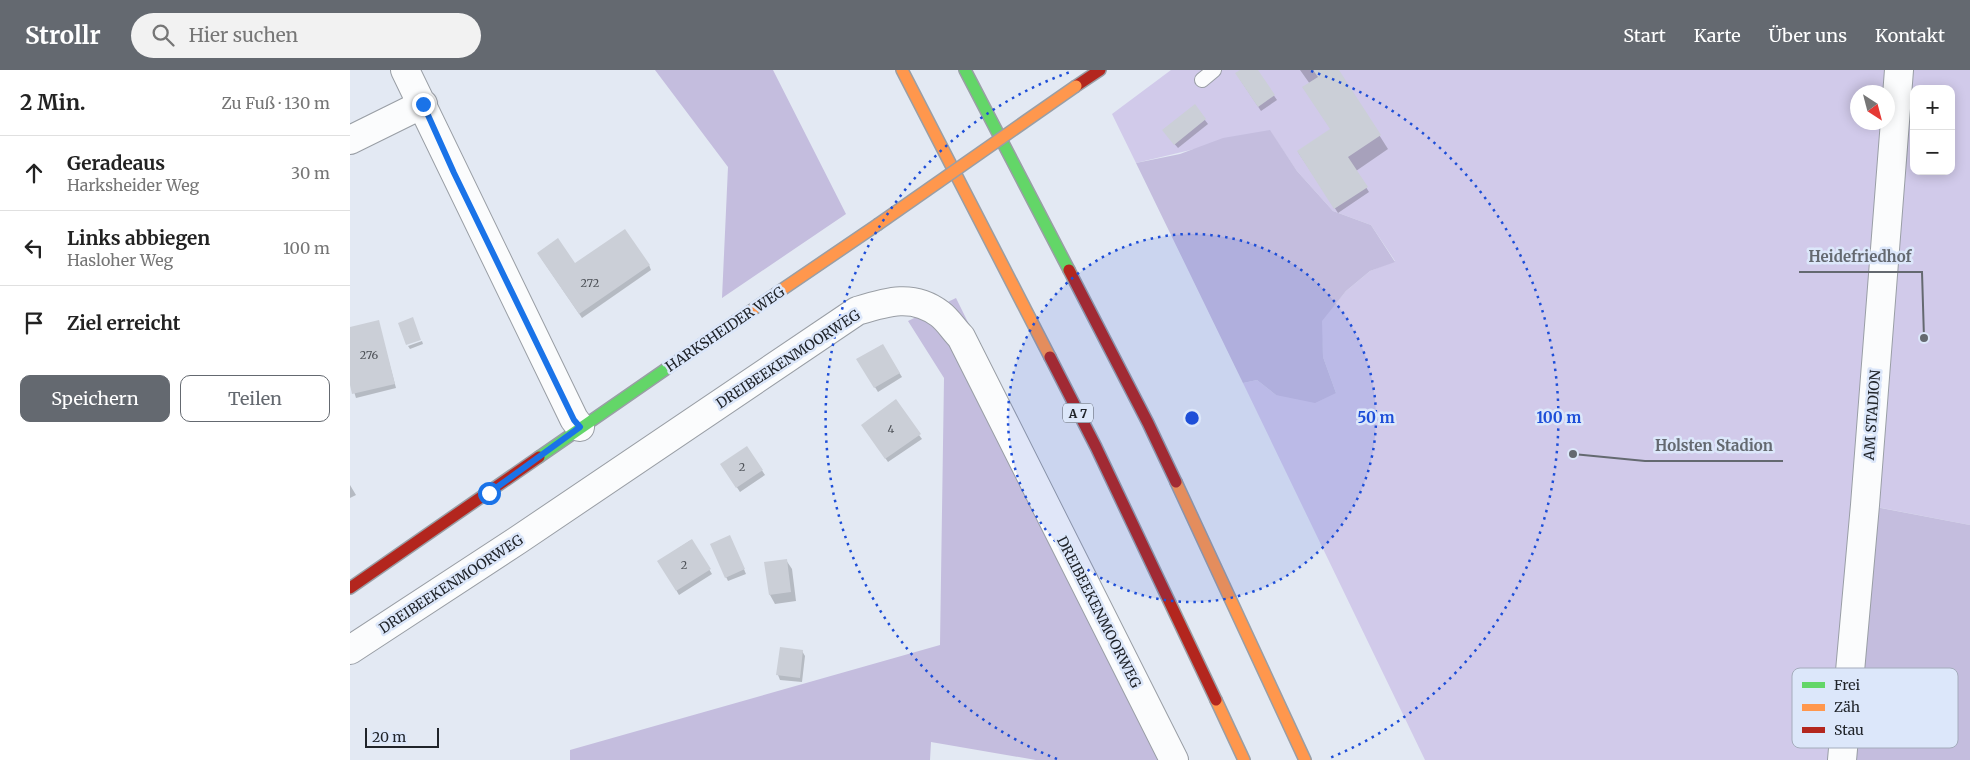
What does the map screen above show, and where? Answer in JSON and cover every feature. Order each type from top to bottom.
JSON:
[{"type":"main road","name":"A 7","points":[[902,70],[1096,448],[1244,760]]},
{"type":"main road","points":[[966,70],[1148,423],[1305,760]]},
{"type":"main road","name":"HARKSHEIDER WEG","points":[[350,588],[489,493],[580,427],[877,225],[1100,70]]},
{"type":"street","points":[[405,70],[574,420],[580,427]]},
{"type":"street","name":"AM STADION","points":[[1850,668],[1899,70]]},
{"type":"street","points":[[350,140],[423,104]]},
{"type":"street","name":"DREIBEEKENMOORWEG","points":[[350,650],[527,534],[857,311],[888,302],[918,301],[940,314],[961,337],[1174,760]]},
{"type":"lane","points":[[1202,80],[1214,70]]},
{"type":"shaded area","points":[[655,70],[773,70],[846,214],[722,298],[728,167]]},
{"type":"shaded area","points":[[1171,70],[1970,70],[1970,525],[1866,505],[1851,668],[1792,668],[1792,748],[1843,748],[1842,760],[1425,760],[1243,383],[1257,380],[1276,395],[1336,393],[1323,357],[1321,321],[1346,291],[1370,271],[1395,261],[1371,225],[1333,211],[1297,171],[1270,131],[1136,163],[1112,114]]},
{"type":"shaded area","points":[[1270,130],[1297,171],[1333,211],[1371,225],[1395,262],[1370,271],[1346,291],[1322,321],[1323,357],[1336,393],[1315,403],[1276,395],[1257,380],[1243,383],[1136,163],[1180,154],[1223,138]]},
{"type":"shaded area","points":[[956,298],[1179,750],[1178,760],[1036,760],[931,742],[930,760],[570,760],[570,750],[940,645],[944,378],[908,321]]},
{"type":"shaded area","points":[[1865,505],[1970,525],[1970,760],[1842,760],[1843,748],[1958,748],[1958,668],[1850,668]]},
{"type":"building","points":[[1240,70],[1258,70],[1275,95],[1258,107],[1235,73]]},
{"type":"building","points":[[1313,70],[1339,70],[1381,135],[1348,157],[1368,187],[1334,209],[1297,151],[1330,129],[1302,87],[1318,77]]},
{"type":"building","points":[[1195,104],[1206,119],[1174,145],[1162,130]]},
{"type":"building","points":[[625,229],[650,265],[579,314],[537,253],[558,238],[575,263]]},
{"type":"building","points":[[413,317],[421,340],[406,345],[398,323]]},
{"type":"building","points":[[379,320],[395,384],[352,394],[350,385],[350,327]]},
{"type":"building","points":[[883,344],[900,373],[874,388],[856,359]]},
{"type":"building","points":[[896,399],[921,434],[885,459],[861,425]]},
{"type":"building","points":[[747,446],[763,470],[736,488],[720,464]]},
{"type":"building","points":[[730,535],[745,569],[725,578],[710,544]]},
{"type":"building","points":[[692,539],[711,569],[676,591],[657,561]]},
{"type":"building","points":[[787,559],[791,592],[769,595],[764,562]]},
{"type":"building","points":[[780,647],[803,650],[800,678],[776,675]]},
{"type":"traffic: fast","points":[[965,70],[1069,270]]},
{"type":"traffic: fast","points":[[539,457],[705,342]]},
{"type":"traffic: slow","points":[[902,70],[1050,357]]},
{"type":"traffic: slow","points":[[877,225],[1076,86]]},
{"type":"traffic: slow","points":[[705,342],[877,225]]},
{"type":"traffic: slow","points":[[1176,482],[1305,760]]},
{"type":"traffic: slow","points":[[1216,700],[1244,760]]},
{"type":"traffic: jam","points":[[1076,86],[1100,70]]},
{"type":"traffic: jam","points":[[1069,270],[1148,423],[1176,482]]},
{"type":"traffic: jam","points":[[1050,357],[1096,447],[1216,700]]},
{"type":"traffic: jam","points":[[350,588],[539,457]]},
{"type":"place","name":"Heidefriedhof","points":[[1924,338]]},
{"type":"place","name":"Holsten Stadion","points":[[1573,454]]},
{"type":"route","points":[[423,104],[454,173],[574,420],[580,427],[489,493]]}]
